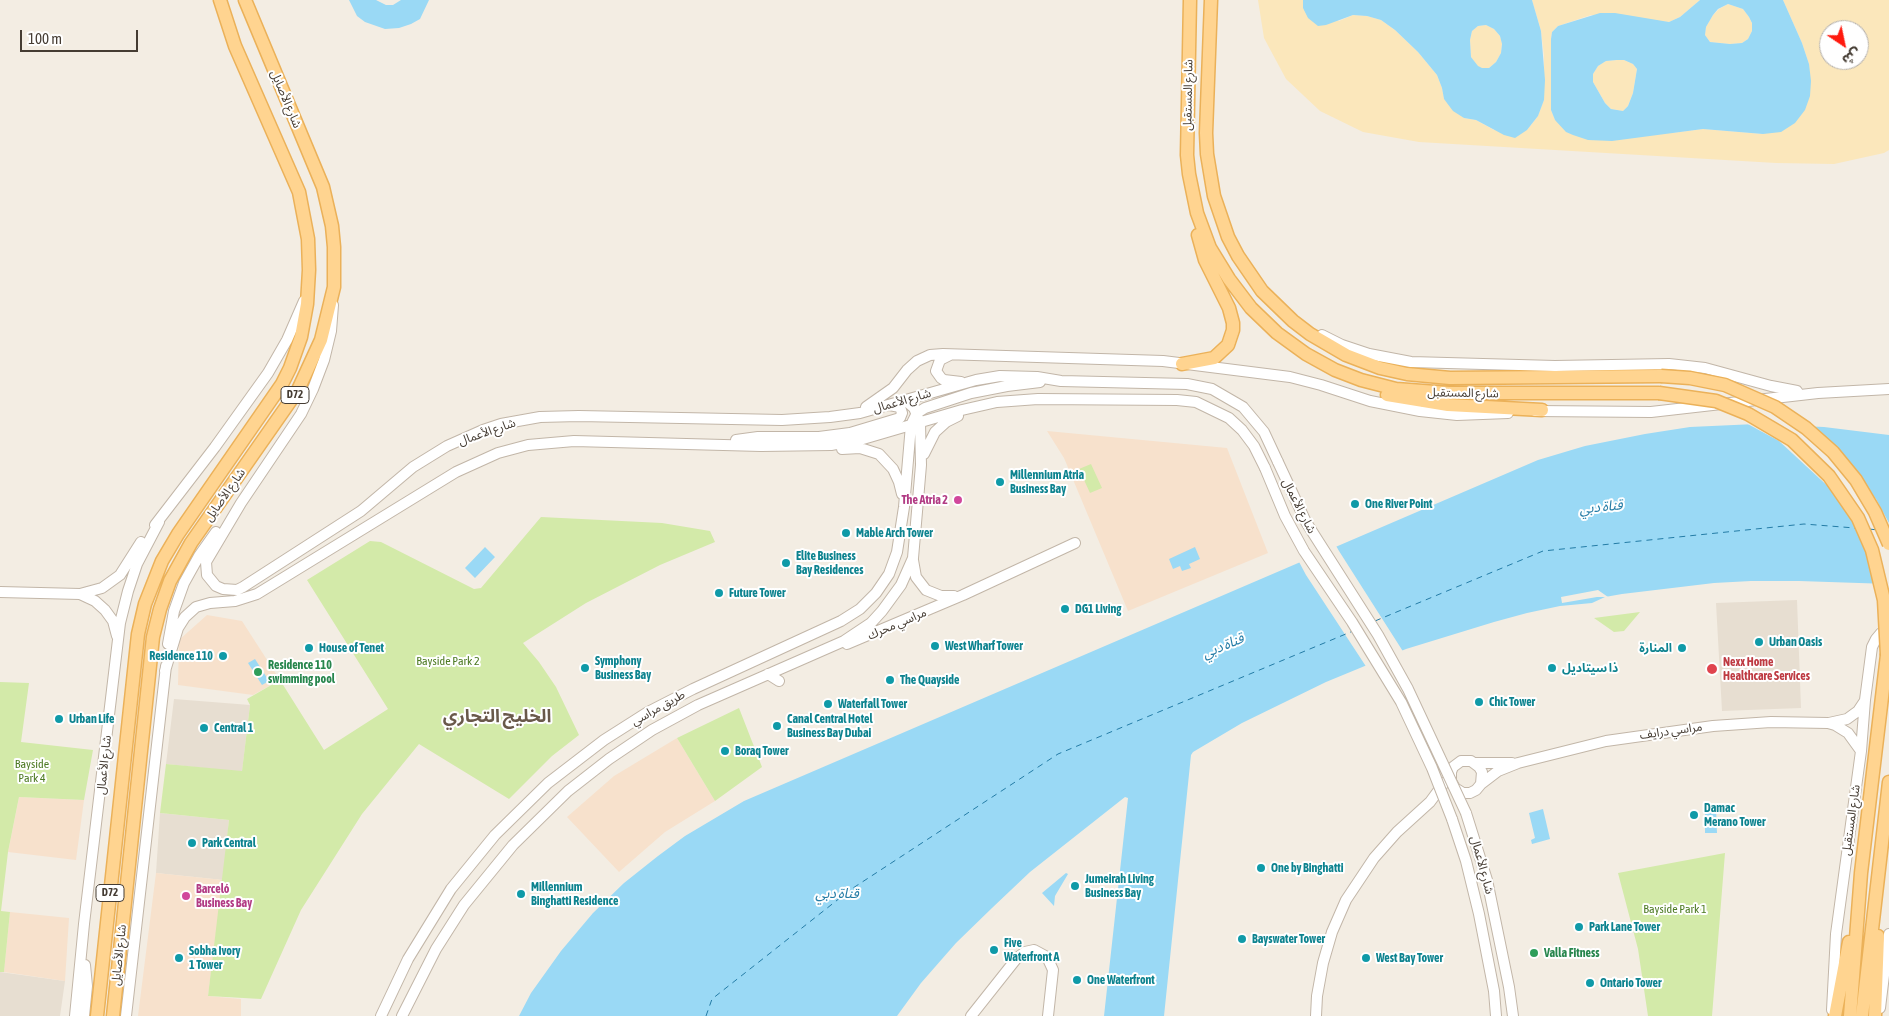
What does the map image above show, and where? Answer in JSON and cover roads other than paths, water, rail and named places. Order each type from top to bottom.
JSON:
[{"type":"main road","name":"شارع الأصايل","points":[[97,1016],[138,634],[145,604],[162,561],[178,534],[282,384],[293,361],[301,337],[309,287],[308,239],[299,192],[235,46],[220,0]]},
{"type":"main road","name":"شارع المستقبل","points":[[1190,0],[1187,155],[1189,174],[1203,231],[1219,264],[1239,294],[1264,321],[1306,354],[1335,370],[1361,380],[1396,389],[1432,393],[1659,393],[1716,401],[1748,414],[1792,440],[1830,476],[1850,504],[1872,550],[1884,600],[1887,655],[1861,873],[1850,1016]]},
{"type":"main road","name":"شارع المستقبل","points":[[1211,0],[1206,133],[1207,154],[1214,196],[1223,223],[1238,256],[1262,290],[1293,321],[1310,334],[1346,355],[1380,368],[1421,376],[1450,378],[1661,376],[1690,378],[1734,388],[1775,407],[1806,428],[1833,452],[1856,480],[1875,512],[1889,544]]},
{"type":"main road","name":"شارع الأصايل","points":[[112,1016],[153,637],[160,609],[170,581],[191,543],[298,390],[320,340],[334,287],[332,226],[323,187],[247,3]]},
{"type":"main road","points":[[1182,364],[1214,358],[1228,345],[1233,323],[1229,308],[1202,251],[1198,232],[1197,212]]},
{"type":"main road","points":[[1361,380],[1382,394],[1424,402],[1460,406],[1542,410]]},
{"type":"main road","points":[[1862,1016],[1889,782]]},
{"type":"main road","points":[[1834,1016],[1861,873]]},
{"type":"main road","points":[[1874,1016],[1879,917],[1878,876]]},
{"type":"street","points":[[0,592],[80,594],[102,588],[112,582],[127,566],[144,538],[159,522],[268,373],[291,332],[309,287]]},
{"type":"street","name":"شارع الأعمال","points":[[126,1016],[168,641],[174,611],[184,582],[294,426],[313,389],[324,360],[331,331],[334,287]]},
{"type":"street","points":[[1293,321],[1356,350],[1383,358],[1410,362],[1555,366],[1627,363],[1678,365],[1705,368],[1782,389],[1818,393]]},
{"type":"street","points":[[847,415],[864,408],[886,394],[917,361],[937,354],[1118,359],[1182,364],[1290,377],[1370,401],[1432,413],[1469,415],[1542,410],[1640,413],[1818,393],[1889,388]]},
{"type":"street","points":[[950,355],[943,358],[937,364],[936,371],[944,380],[964,383]]},
{"type":"street","points":[[1678,365],[1687,370],[1693,379],[1694,390],[1690,400],[1682,408]]},
{"type":"street","name":"شارع الأعمال","points":[[204,555],[206,569],[211,582],[223,589],[237,590],[361,511],[414,467],[447,446],[483,430],[521,420],[560,416],[790,420],[847,415],[964,383],[1012,376],[1037,377],[1061,381],[1177,384],[1212,389],[1237,403],[1252,416],[1264,432],[1306,522],[1378,635],[1405,682],[1422,717],[1466,814],[1487,880],[1509,987],[1513,1016]]},
{"type":"street","points":[[905,400],[916,421],[925,408],[954,398],[1025,383],[1061,381]]},
{"type":"street","name":"شارع الأعمال","points":[[165,671],[178,628],[185,617],[196,608],[210,603],[235,602],[257,594],[456,472],[484,458],[513,449],[558,442],[761,446],[842,444],[916,421],[982,405],[1038,399],[1176,400],[1196,402],[1229,418],[1242,430],[1254,446],[1285,516],[1304,550],[1352,622],[1401,702],[1432,768],[1452,818],[1466,861],[1479,914],[1494,991],[1496,1016]]},
{"type":"street","points":[[715,445],[758,437],[834,436],[900,418],[902,413],[900,407],[895,405],[885,406]]},
{"type":"street","points":[[921,465],[928,444],[940,427],[952,418],[982,405]]},
{"type":"street","name":"طريق مراسي","points":[[402,1016],[436,949],[464,906],[497,872],[519,839],[549,809],[609,759],[675,717],[829,647],[858,632],[882,611],[901,585],[913,558],[921,465],[916,421]]},
{"type":"street","name":"طريق مراسي","points":[[381,1016],[408,959],[451,889],[495,835],[531,799],[584,754],[648,712],[693,689],[841,622],[860,609],[876,593],[894,563],[900,541],[916,421]]},
{"type":"street","points":[[761,446],[813,450],[860,448],[873,451],[884,458],[897,475],[904,507]]},
{"type":"street","name":"شارع الأعمال","points":[[75,1016],[118,639],[132,576],[144,548],[159,522]]},
{"type":"street","name":"مراسي محرك","points":[[829,647],[864,638],[1075,543]]},
{"type":"street","name":"مراسي محرك","points":[[913,558],[916,577],[926,590],[941,596],[963,595]]},
{"type":"street","points":[[80,594],[95,601],[105,610],[113,621],[118,639]]},
{"type":"street","name":"شارع المستقبل","points":[[1834,1016],[1833,973],[1836,934],[1861,752],[1872,646],[1881,633],[1889,629]]},
{"type":"street","points":[[768,674],[779,681]]},
{"type":"street","name":"مراسي درايف","points":[[1481,784],[1498,771],[1518,763],[1606,741],[1685,728],[1771,722],[1828,723],[1841,721],[1853,715],[1865,700]]},
{"type":"street","name":"مراسي درايف","points":[[1828,723],[1848,732],[1861,752]]},
{"type":"street","points":[[1316,1016],[1323,963],[1332,932],[1346,900],[1364,871],[1385,845],[1430,802],[1453,767],[1466,760],[1475,763],[1482,772],[1481,784],[1473,792],[1446,795],[1430,802]]},
{"type":"street","name":"مراسي درايف","points":[[1475,763],[1518,763]]},
{"type":"street","points":[[1451,772],[1452,785],[1462,792]]},
{"type":"street","points":[[1879,1016],[1889,934]]},
{"type":"street","points":[[971,1016],[1017,958],[1025,952],[1034,950],[1047,956],[1053,970],[1048,1016]]},
{"type":"street","points":[[82,954],[87,978],[84,1016]]},
{"type":"street","points":[[1825,954],[1833,973]]},
{"type":"street","points":[[1886,969],[1889,982]]},
{"type":"water","points":[[349,0],[376,0],[386,5],[393,5],[401,0],[429,0],[420,19],[399,28],[385,29],[365,22],[357,16]]},
{"type":"water","points":[[1303,0],[1532,0],[1541,31],[1545,80],[1544,100],[1538,116],[1527,130],[1515,138],[1504,135],[1476,120],[1464,118],[1453,111],[1444,99],[1437,75],[1418,52],[1395,30],[1381,20],[1353,15],[1318,26],[1308,18],[1303,8]],"holes":[[[1486,25],[1494,29],[1500,36],[1502,44],[1501,53],[1496,62],[1489,68],[1482,68],[1471,57],[1470,40],[1472,31],[1478,26]]]},
{"type":"water","points":[[1700,0],[1783,0],[1802,43],[1809,64],[1811,81],[1810,96],[1805,110],[1795,123],[1781,132],[1763,134],[1703,129],[1612,141],[1588,140],[1573,135],[1566,132],[1555,120],[1551,110],[1551,39],[1552,32],[1558,26],[1600,13],[1615,13],[1669,22],[1680,17]],"holes":[[[1728,4],[1743,9],[1752,23],[1752,31],[1748,39],[1742,43],[1710,42],[1705,35],[1706,27],[1718,9]],[[1624,60],[1633,64],[1637,69],[1633,93],[1628,106],[1623,111],[1611,109],[1605,103],[1593,82],[1593,74],[1598,66],[1606,61]]]},
{"type":"water","name":"قناة دبي","points":[[1756,424],[1824,427],[1889,435],[1889,584],[1799,581],[1714,583],[1622,594],[1605,597],[1592,603],[1560,606],[1527,613],[1406,649],[1326,682],[1242,723],[1193,752],[1191,755],[1164,1016],[1104,1016],[1128,798],[1125,797],[1030,872],[992,908],[956,943],[921,983],[897,1016],[519,1016],[531,993],[561,951],[593,913],[624,883],[685,836],[744,801],[1538,460],[1585,446],[1645,434],[1690,427]]},
{"type":"water","points":[[485,547],[495,557],[475,578],[465,568]]},
{"type":"water","points":[[1195,547],[1200,559],[1189,564],[1191,568],[1182,571],[1180,566],[1173,569],[1169,559]]},
{"type":"water","name":"Residence 110 swimming pool","points":[[255,659],[269,681],[262,685],[248,663]]},
{"type":"water","points":[[1705,808],[1716,808],[1717,833],[1705,833]]},
{"type":"water","points":[[1543,809],[1550,839],[1532,844],[1531,840],[1535,838],[1529,813]]},
{"type":"water","points":[[1066,873],[1068,874],[1055,896],[1054,906],[1042,893]]},
{"type":"place","name":"Millennium Atria Business Bay","points":[[1000,482]]},
{"type":"place","name":"The Atria 2","points":[[958,500]]},
{"type":"place","name":"One River Point","points":[[1355,504]]},
{"type":"place","name":"Mable Arch Tower","points":[[846,533]]},
{"type":"place","name":"Elite Business Bay Residences","points":[[786,563]]},
{"type":"place","name":"Future Tower","points":[[719,593]]},
{"type":"place","name":"DG1 Living","points":[[1065,609]]},
{"type":"place","name":"Urban Oasis","points":[[1759,642]]},
{"type":"place","name":"West Wharf Tower","points":[[935,646]]},
{"type":"place","name":"House of Tenet","points":[[309,648]]},
{"type":"place","name":"المنارة","points":[[1682,648]]},
{"type":"place","name":"Residence 110","points":[[223,656]]},
{"type":"place","name":"Symphony Business Bay","points":[[585,668]]},
{"type":"place","name":"ذا سيتاديل","points":[[1552,668]]},
{"type":"place","name":"Nexx Home Healthcare Services","points":[[1712,669]]},
{"type":"place","name":"Residence 110 swimming pool","points":[[258,672]]},
{"type":"place","name":"The Quayside","points":[[890,680]]},
{"type":"place","name":"Chic Tower","points":[[1479,702]]},
{"type":"place","name":"Waterfall Tower","points":[[828,704]]},
{"type":"place","name":"Urban Life","points":[[59,719]]},
{"type":"place","name":"Canal Central Hotel Business Bay Dubai","points":[[777,726]]},
{"type":"place","name":"Central 1","points":[[204,728]]},
{"type":"place","name":"Boraq Tower","points":[[725,751]]},
{"type":"place","name":"Damac Merano Tower","points":[[1694,815]]},
{"type":"place","name":"Park Central","points":[[192,843]]},
{"type":"place","name":"One by Binghatti","points":[[1261,868]]},
{"type":"place","name":"Jumeirah Living Business Bay","points":[[1075,886]]},
{"type":"place","name":"Millennium Binghatti Residence","points":[[521,894]]},
{"type":"place","name":"Barceló Business Bay","points":[[186,896]]},
{"type":"place","name":"Park Lane Tower","points":[[1579,927]]},
{"type":"place","name":"Bayswater Tower","points":[[1242,939]]},
{"type":"place","name":"Five Waterfront A","points":[[994,950]]},
{"type":"place","name":"Valla Fitness","points":[[1534,953]]},
{"type":"place","name":"Sobha Ivory 1 Tower","points":[[179,958]]},
{"type":"place","name":"West Bay Tower","points":[[1366,958]]},
{"type":"place","name":"One Waterfront","points":[[1077,980]]},
{"type":"place","name":"Ontario Tower","points":[[1590,983]]},
{"type":"district","name":"الخليج التجاري","points":[[497,716]]},
{"type":"park label","name":"Bayside Park 2","points":[[448,661]]},
{"type":"park label","name":"Bayside Park 4","points":[[32,771]]},
{"type":"park label","name":"Bayside Park 1","points":[[1675,909]]}]
